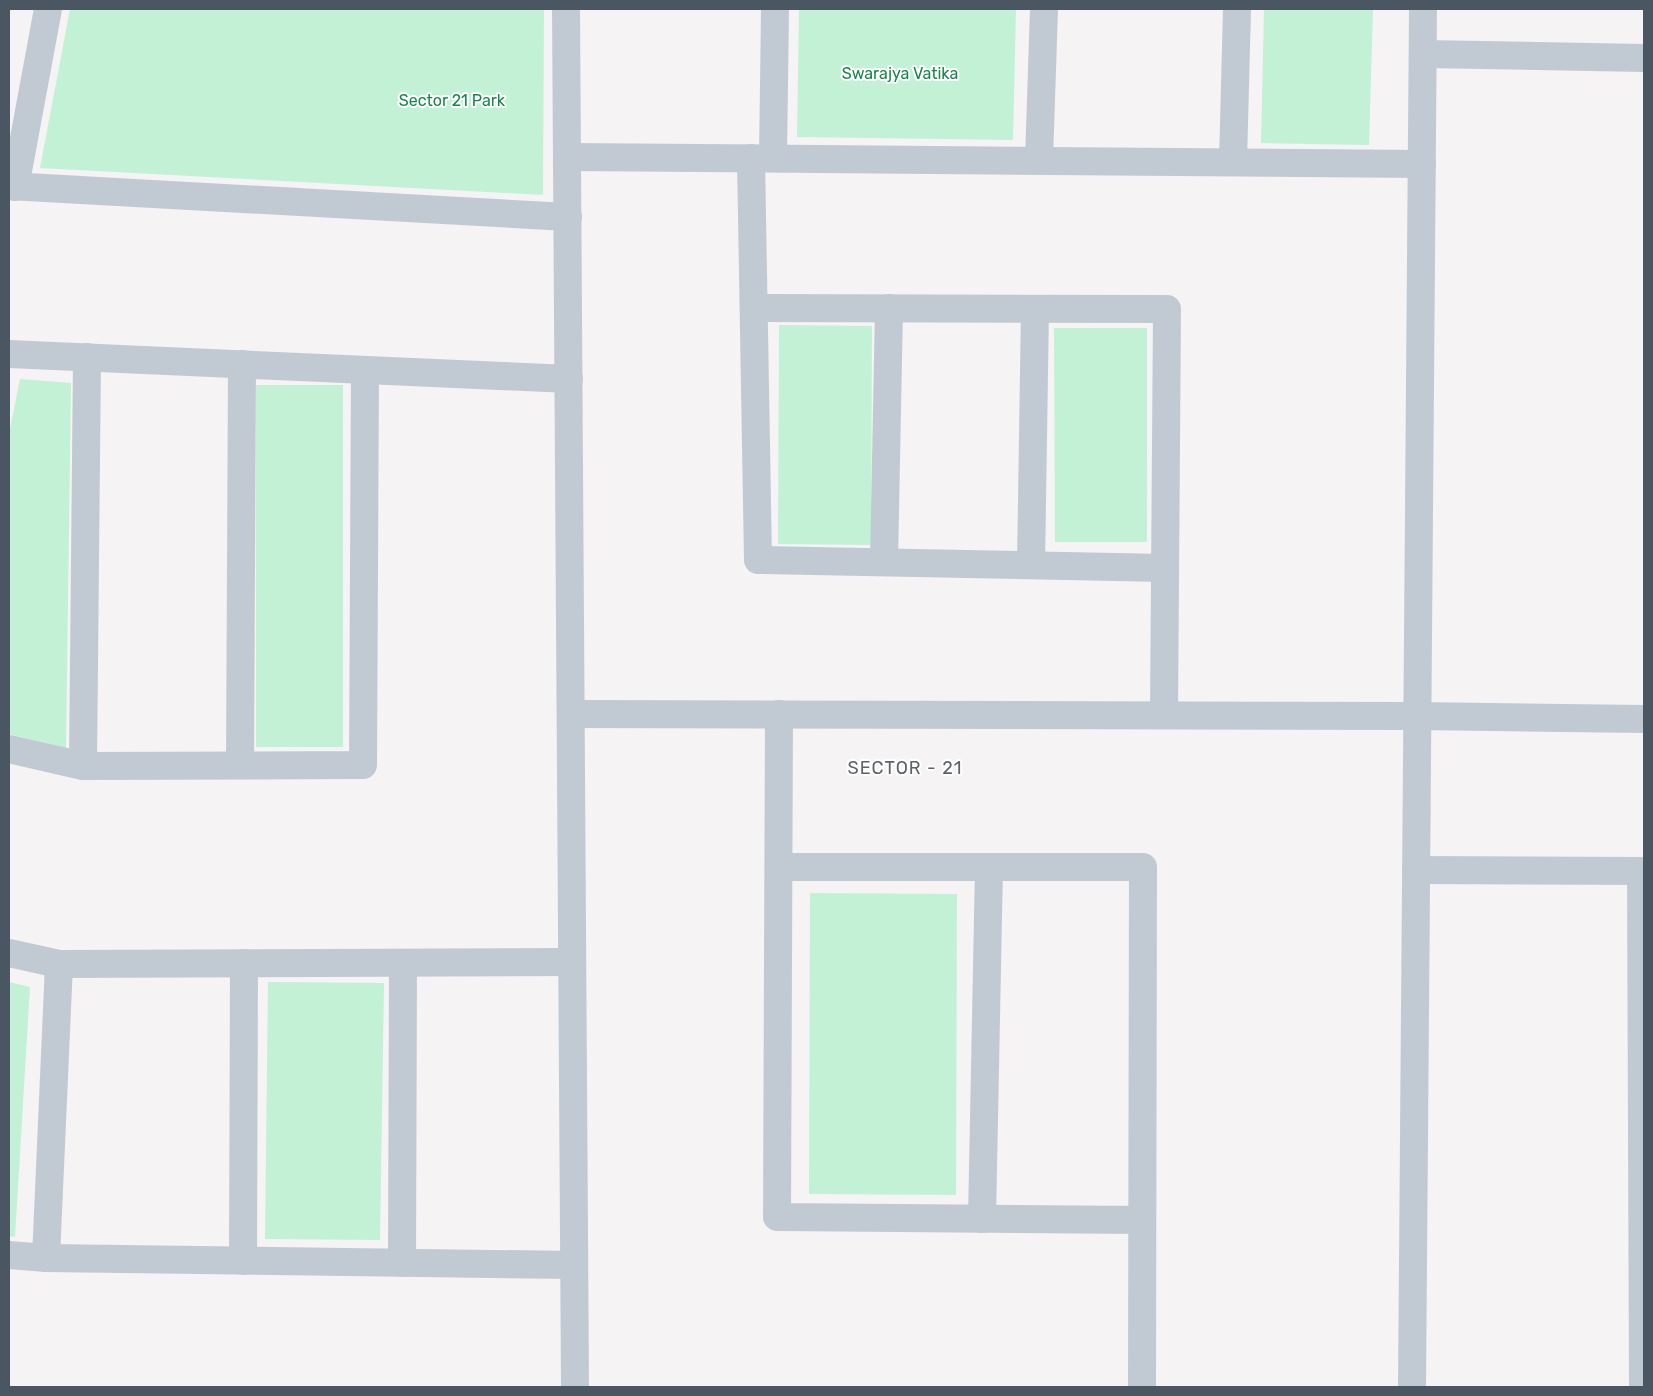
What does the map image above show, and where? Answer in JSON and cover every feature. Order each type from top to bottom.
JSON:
[{"type":"street","points":[[48,9],[12,186],[568,217]]},
{"type":"street","points":[[566,9],[574,1387]]},
{"type":"street","points":[[775,9],[762,158],[754,308],[758,560],[1165,568]]},
{"type":"street","points":[[1039,160],[1044,9]]},
{"type":"street","points":[[1233,162],[1237,9]]},
{"type":"street","points":[[1412,1387],[1423,9]]},
{"type":"street","points":[[1422,54],[1644,58]]},
{"type":"street","points":[[567,156],[1422,164]]},
{"type":"street","points":[[754,308],[1167,309],[1164,715]]},
{"type":"street","points":[[884,562],[889,308]]},
{"type":"street","points":[[1031,565],[1035,309]]},
{"type":"street","points":[[9,354],[569,379]]},
{"type":"street","points":[[84,766],[87,357]]},
{"type":"street","points":[[240,765],[242,364]]},
{"type":"street","points":[[9,748],[84,766],[363,765],[365,370]]},
{"type":"street","points":[[571,714],[1417,716],[1644,720]]},
{"type":"street","points":[[779,714],[777,1217],[1142,1220]]},
{"type":"street","points":[[779,867],[1143,867],[1142,1387]]},
{"type":"street","points":[[982,1219],[989,867]]},
{"type":"street","points":[[1416,870],[1643,871],[1643,1387]]},
{"type":"street","points":[[9,953],[59,964],[572,962]]},
{"type":"street","points":[[244,963],[244,1261]]},
{"type":"street","points":[[402,1263],[403,963]]},
{"type":"street","points":[[46,1258],[59,964]]},
{"type":"street","points":[[9,1254],[46,1258],[574,1265]]},
{"type":"green space","name":"Sector 21 Park","points":[[70,9],[544,9],[543,195],[40,168]]},
{"type":"green space","name":"Swarajya Vatika","points":[[799,9],[1016,9],[1013,140],[797,137]]},
{"type":"green space","points":[[1264,9],[1373,9],[1369,145],[1261,143]]},
{"type":"green space","points":[[779,325],[872,326],[871,545],[778,544]]},
{"type":"green space","points":[[1054,328],[1147,328],[1147,542],[1055,542]]},
{"type":"green space","points":[[20,379],[71,383],[66,748],[9,734],[9,434]]},
{"type":"green space","points":[[256,385],[343,385],[343,747],[256,747]]},
{"type":"green space","points":[[810,893],[957,894],[956,1195],[809,1194]]},
{"type":"green space","points":[[9,982],[30,987],[15,1237],[9,1236]]},
{"type":"green space","points":[[268,982],[384,983],[380,1240],[265,1239]]},
{"type":"district","name":"SECTOR - 21","points":[[905,768]]}]
